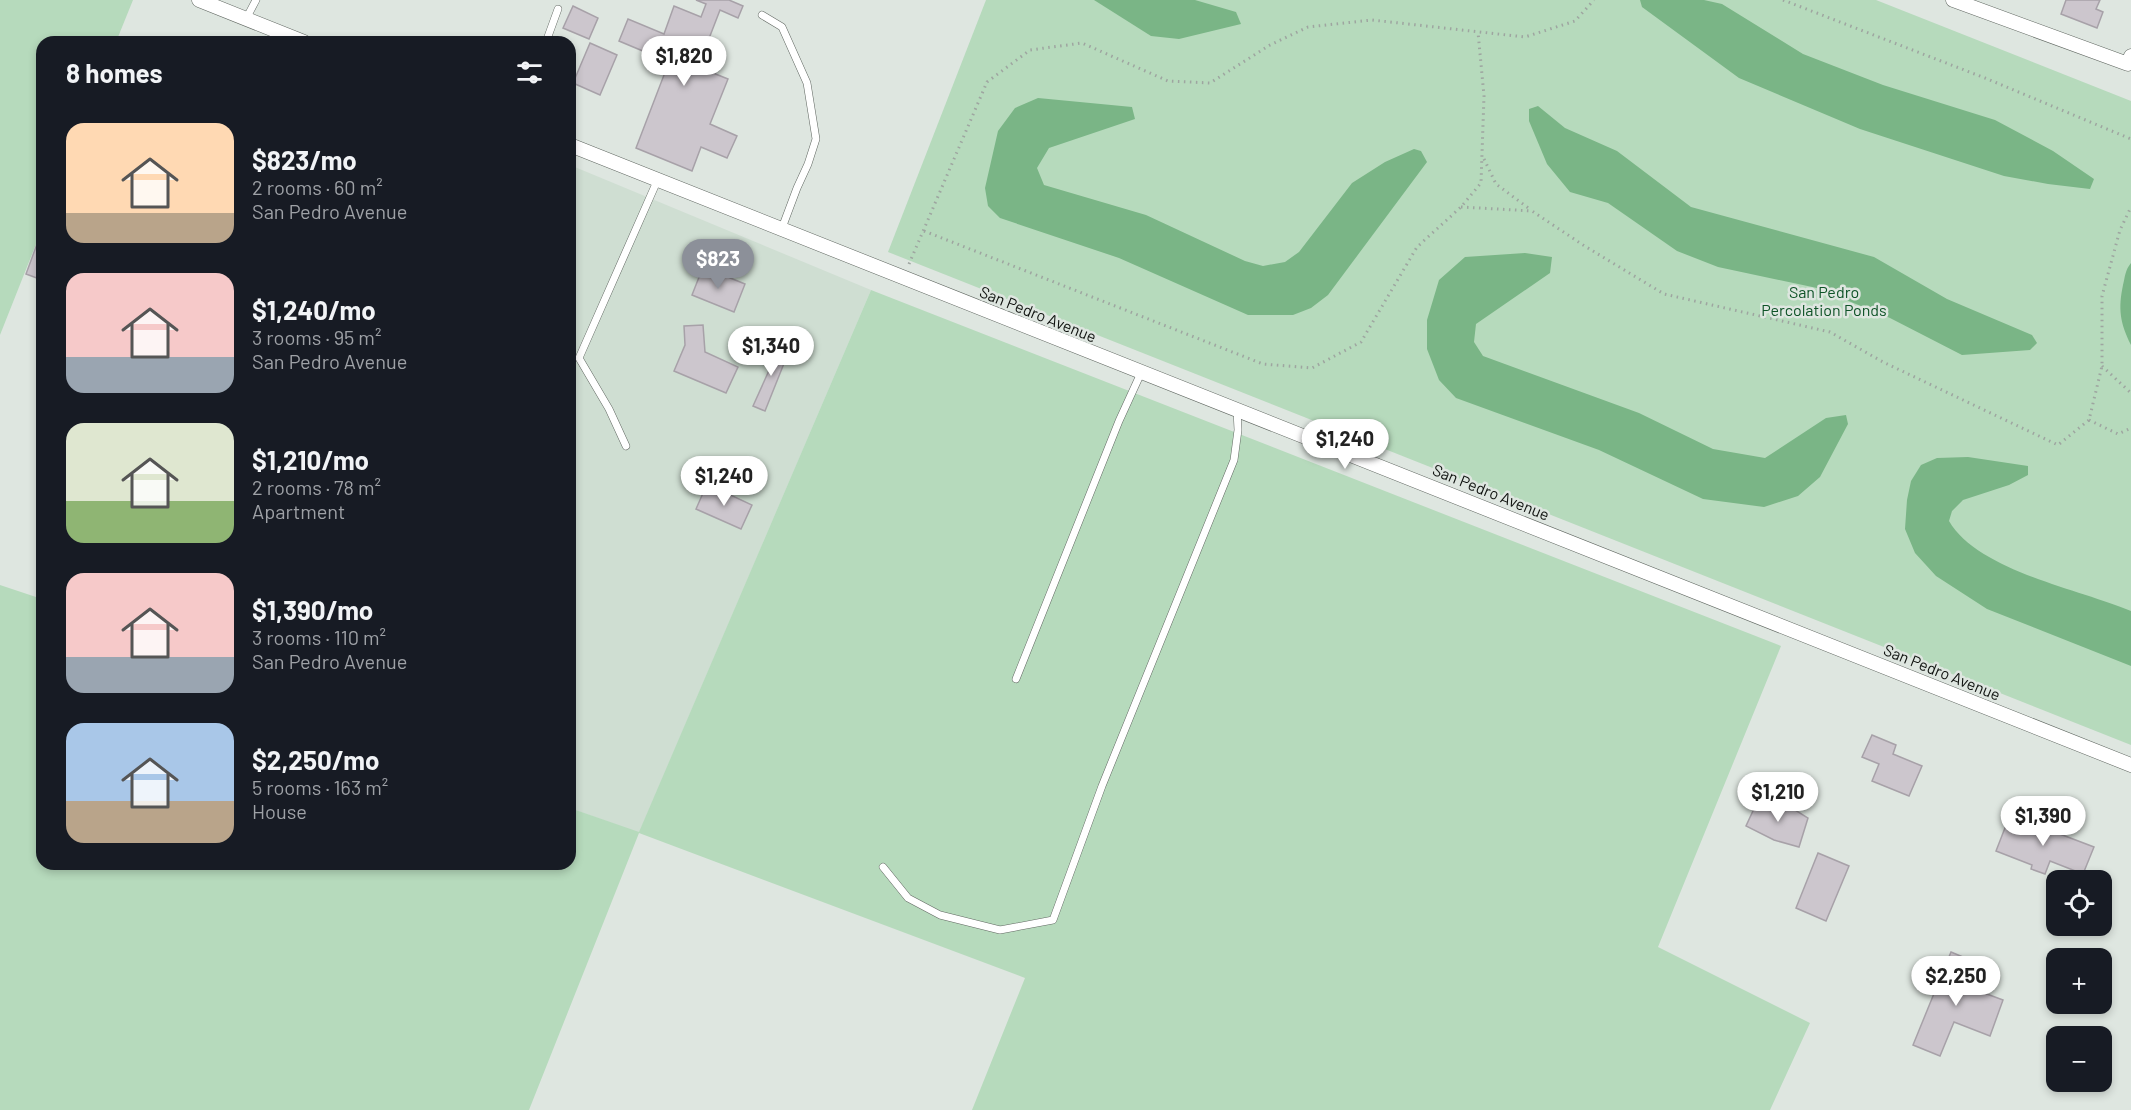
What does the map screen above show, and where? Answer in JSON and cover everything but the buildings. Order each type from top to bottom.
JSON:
[{"type":"street","points":[[199,0],[246,19],[275,36]]},
{"type":"street","points":[[1953,0],[2128,63],[2131,56]]},
{"type":"street","name":"San Pedro Avenue","points":[[576,147],[2131,765]]},
{"type":"lane","points":[[246,19],[256,0]]},
{"type":"lane","points":[[548,36],[558,9]]},
{"type":"lane","points":[[762,15],[782,27],[807,82],[816,139],[782,228]]},
{"type":"lane","points":[[626,446],[609,409],[579,358],[658,179]]},
{"type":"lane","points":[[1016,678],[1119,421],[1141,372]]},
{"type":"lane","points":[[883,867],[908,898],[940,915],[1000,930],[1053,920],[1102,786],[1234,460],[1238,430],[1237,410]]},
{"type":"path","points":[[905,279],[987,82],[1030,50],[1082,43],[1168,81],[1210,83],[1270,45],[1308,27],[1372,20],[1525,37],[1575,21],[1594,0]]},
{"type":"path","points":[[1784,0],[1985,78],[2131,139]]},
{"type":"path","points":[[924,231],[1263,364],[1312,369],[1362,342],[1417,247],[1461,207],[1481,183],[1484,96],[1478,32]]},
{"type":"path","points":[[1483,158],[1496,184],[1583,245],[1664,294],[1830,332],[1883,362],[2058,445],[2089,420],[2102,366],[2102,296],[2120,230],[2131,207]]},
{"type":"path","points":[[1461,207],[1532,211]]},
{"type":"path","points":[[2102,366],[2131,393]]},
{"type":"path","points":[[2089,420],[2118,434],[2131,428]]},
{"type":"shaded area","points":[[1094,0],[1195,0],[1236,12],[1241,24],[1179,39],[1151,36]]},
{"type":"shaded area","points":[[1640,0],[1704,0],[1722,4],[1803,54],[1883,85],[1995,120],[2053,151],[2094,179],[2090,189],[2004,176],[1860,129],[1739,78],[1642,7]]},
{"type":"shaded area","points":[[1038,98],[1132,107],[1135,119],[1049,148],[1037,168],[1044,185],[1146,215],[1245,261],[1263,266],[1285,262],[1299,252],[1352,183],[1385,162],[1414,149],[1421,151],[1427,162],[1328,295],[1311,308],[1293,315],[1248,315],[1119,258],[1000,218],[988,206],[985,188],[998,131],[1015,108]]},
{"type":"shaded area","points":[[1538,106],[1565,128],[1617,151],[1691,207],[1874,257],[1947,299],[2032,335],[2037,343],[2030,350],[1962,355],[1890,318],[1817,288],[1718,267],[1677,251],[1608,203],[1570,192],[1547,164],[1529,121],[1529,109]]},
{"type":"shaded area","points":[[576,167],[871,290],[639,833],[576,810]]},
{"type":"shaded area","points":[[1525,253],[1552,257],[1550,273],[1476,324],[1474,342],[1483,356],[1639,413],[1713,449],[1765,458],[1826,418],[1846,415],[1848,424],[1820,477],[1798,496],[1764,507],[1703,499],[1599,450],[1456,398],[1439,380],[1427,349],[1427,320],[1439,280],[1465,257]]},
{"type":"shaded area","points":[[2131,263],[2131,345],[2124,330],[2120,309],[2125,276]]},
{"type":"shaded area","points":[[1968,457],[2028,466],[2028,475],[2009,485],[1963,500],[1952,511],[1949,521],[1963,538],[1982,553],[2006,566],[2131,611],[2131,666],[1987,609],[1936,576],[1915,553],[1905,529],[1911,481],[1921,465],[1937,458]]},
{"type":"green space","points":[[0,0],[133,0],[118,36],[36,36],[36,244],[0,335]]},
{"type":"green space","name":"San Pedro Percolation Ponds","points":[[986,0],[1876,0],[2131,101],[2131,745],[888,252]]},
{"type":"green space","points":[[871,290],[1781,646],[1658,947],[1810,1023],[1770,1110],[972,1110],[1025,978],[639,833],[529,1110],[0,1110],[0,585],[36,597],[36,870],[576,870],[576,810],[639,832]]}]
